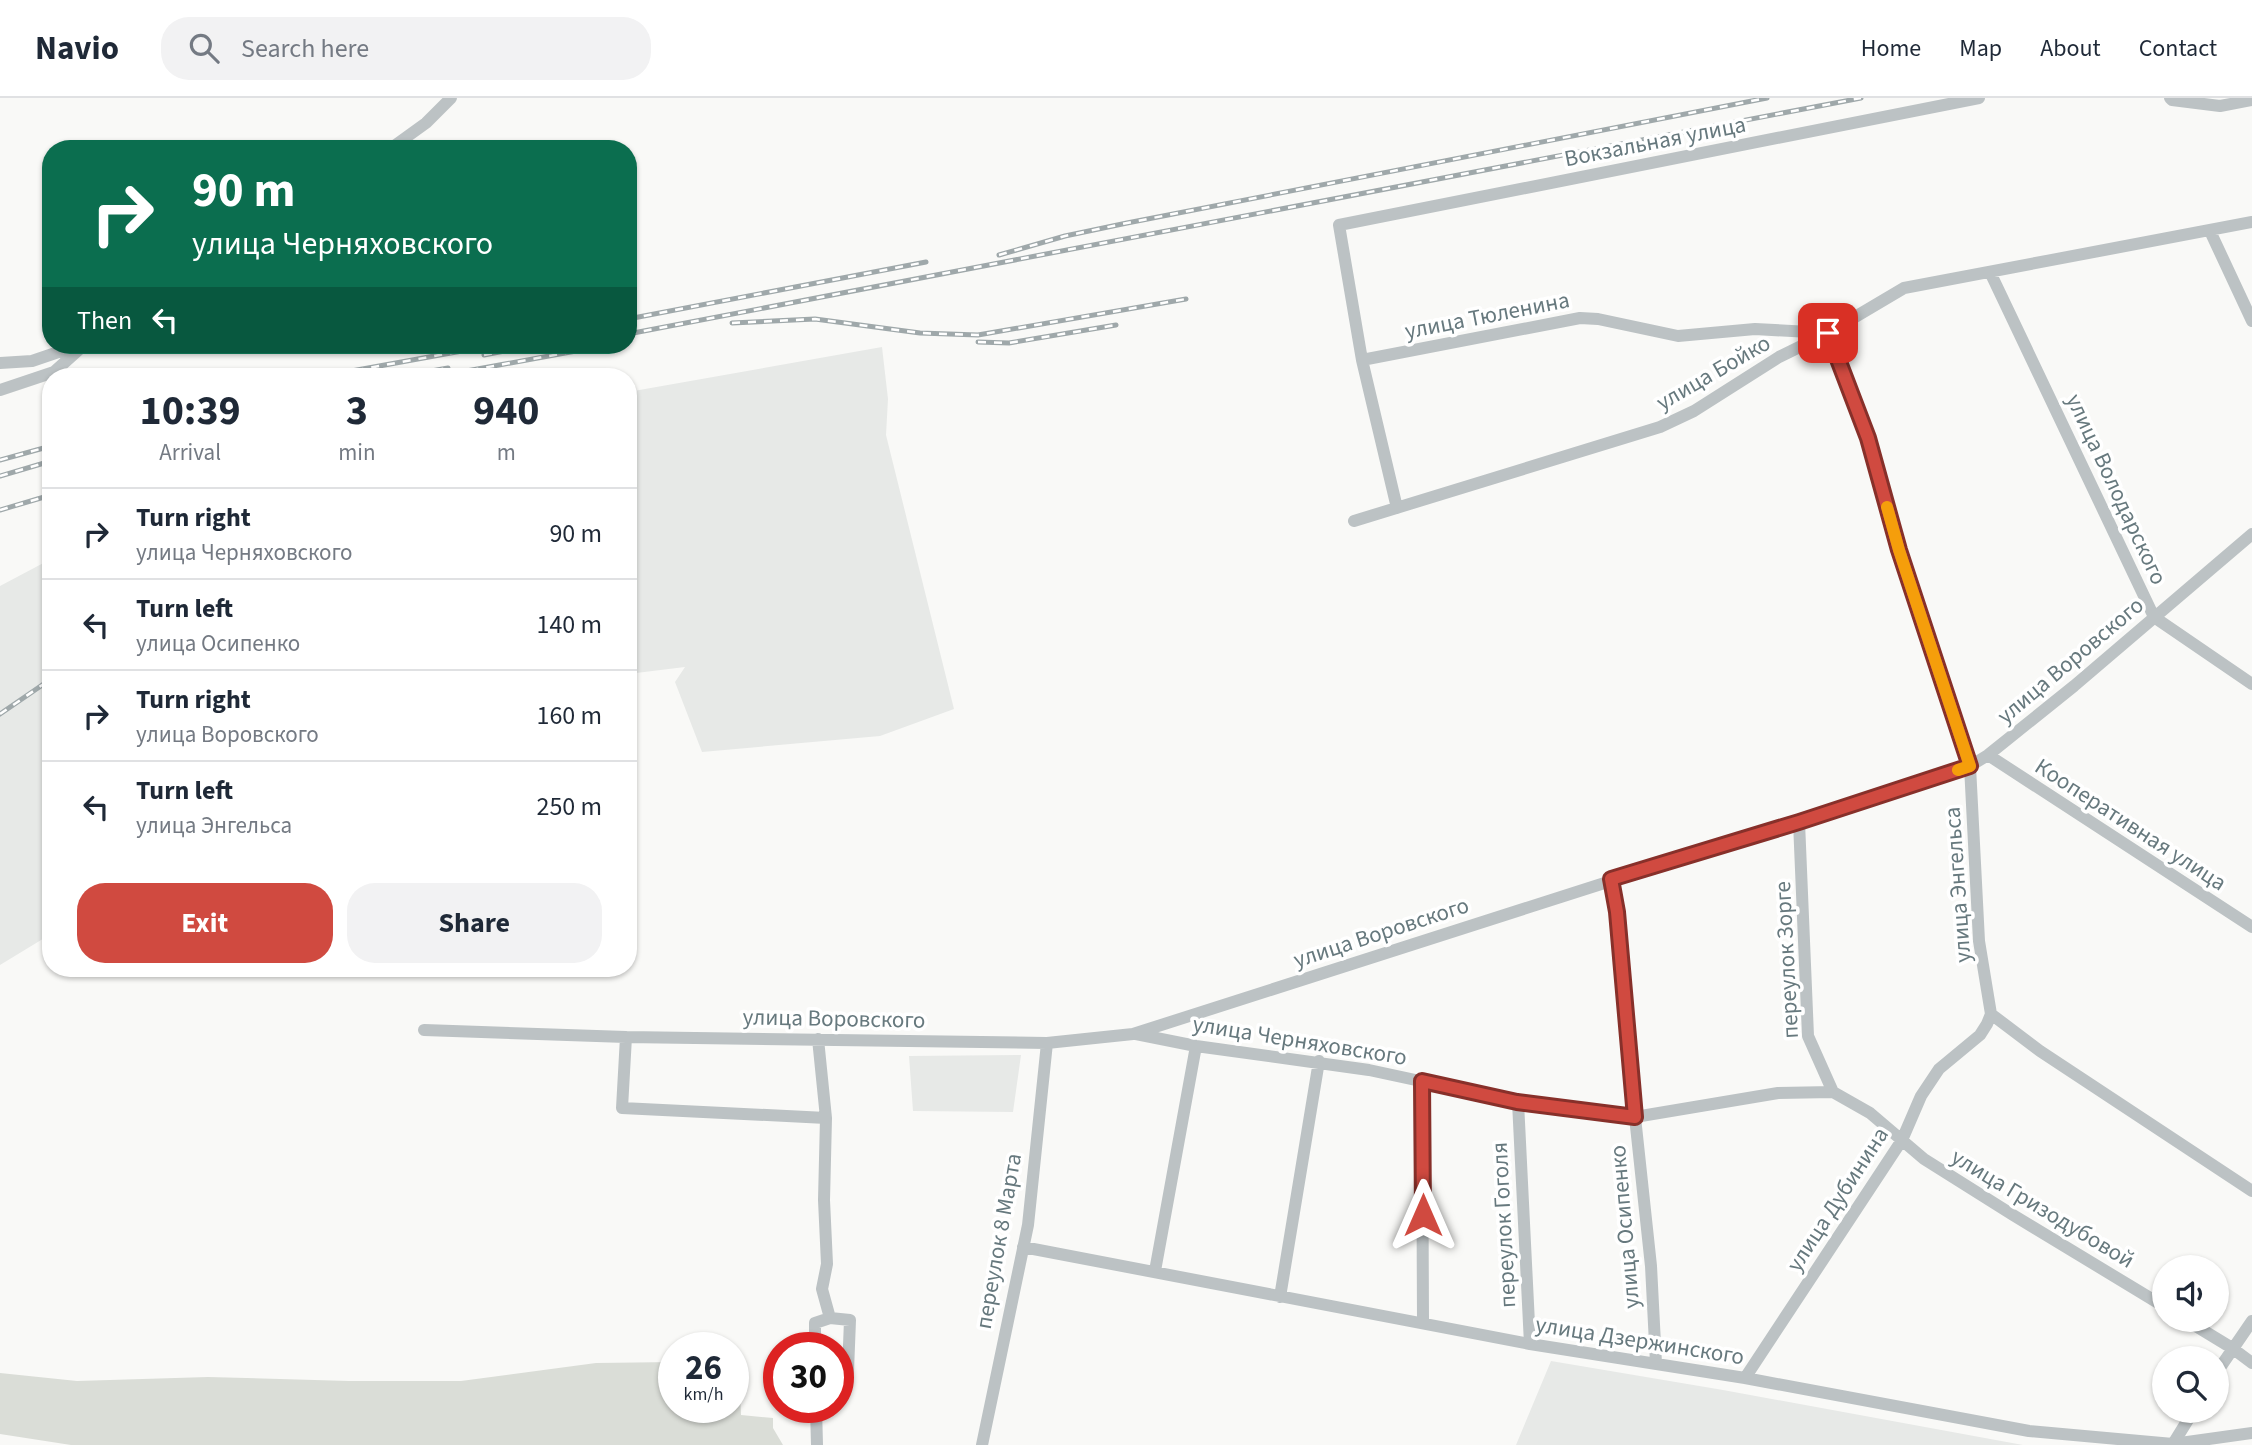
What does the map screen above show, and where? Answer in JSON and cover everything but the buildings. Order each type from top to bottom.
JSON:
[{"type":"street","points":[[402,140],[426,123],[451,98]]},
{"type":"street","name":"Вокзальная улица","points":[[1362,360],[1339,225],[1979,98]]},
{"type":"street","points":[[2170,98],[2193,104],[2220,106],[2252,100]]},
{"type":"street","name":"улица Бойко","points":[[1354,521],[1660,427],[1694,411],[1779,357],[1828,333],[1904,288],[2252,222]]},
{"type":"street","points":[[2210,231],[2252,321]]},
{"type":"street","name":"улица Володарского","points":[[1990,272],[2154,617],[2252,684]]},
{"type":"street","name":"улица Тюленина","points":[[1362,360],[1580,318],[1598,319],[1678,336],[1755,329],[1828,333]]},
{"type":"street","name":"улица Энгельса","points":[[1828,333],[1868,438],[1899,550],[1970,766],[1979,941],[1991,1014]]},
{"type":"street","points":[[0,363],[32,361],[53,354]]},
{"type":"street","points":[[58,368],[74,354]]},
{"type":"street","points":[[1362,360],[1397,508]]},
{"type":"street","points":[[0,390],[42,376]]},
{"type":"street","name":"улица Воровского","points":[[424,1030],[626,1037],[1046,1043],[1133,1034],[1970,766],[1988,755],[2074,686],[2252,534]]},
{"type":"street","name":"Кооперативная улица","points":[[1988,755],[2252,927]]},
{"type":"street","name":"переулок Зорге","points":[[1799,822],[1808,1036],[1833,1092]]},
{"type":"street","name":"улица Осипенко","points":[[1611,879],[1617,912],[1651,1266],[1656,1363]]},
{"type":"street","points":[[1991,1014],[2040,1051],[2252,1191]]},
{"type":"street","name":"улица Дубинина","points":[[1745,1378],[1902,1140],[1921,1096],[1939,1069],[1980,1035],[1991,1014]]},
{"type":"street","name":"улица Черняховского","points":[[1133,1034],[1319,1061],[1517,1102],[1635,1117],[1778,1093],[1833,1092]]},
{"type":"street","points":[[626,1037],[622,1108],[825,1118]]},
{"type":"street","points":[[818,1039],[825,1118],[824,1200],[827,1265],[822,1289],[830,1318]]},
{"type":"street","name":"переулок 8 Марта","points":[[982,1445],[1028,1224],[1046,1043]]},
{"type":"street","points":[[1155,1271],[1196,1045]]},
{"type":"street","points":[[1280,1297],[1319,1061]]},
{"type":"street","points":[[1422,1081],[1423,1322]]},
{"type":"street","points":[[1833,1092],[1870,1113],[1902,1140]]},
{"type":"street","name":"переулок Гоголя","points":[[1517,1102],[1530,1345]]},
{"type":"street","name":"улица Гризодубовой","points":[[1902,1140],[1924,1159],[2013,1216],[2152,1299]]},
{"type":"street","name":"улица Дзержинского","points":[[1023,1247],[1423,1322],[1530,1345],[1745,1378],[2029,1431],[2173,1444],[2252,1433]]},
{"type":"street","points":[[815,1332],[815,1323],[830,1318],[850,1320],[850,1332]]},
{"type":"street","points":[[2229,1353],[2252,1321]]},
{"type":"street","points":[[2206,1332],[2252,1363]]},
{"type":"street","points":[[816,1423],[817,1445]]},
{"type":"street","points":[[2173,1444],[2186,1423]]},
{"type":"shaded area","points":[[882,347],[888,399],[886,435],[954,709],[880,736],[702,752],[675,682],[685,667],[637,673],[637,390]]},
{"type":"shaded area","points":[[42,564],[42,939],[0,965],[0,586]]},
{"type":"shaded area","points":[[1021,1055],[1013,1112],[913,1111],[909,1056]]},
{"type":"shaded area","points":[[1551,1361],[1723,1390],[2023,1445],[1516,1445]]},
{"type":"shaded area","points":[[658,1362],[658,1423],[749,1423],[749,1416],[763,1417],[763,1423],[773,1423],[783,1445],[71,1445],[0,1434],[0,1373],[77,1381],[208,1377],[461,1381],[596,1363]]},
{"type":"railway","points":[[999,255],[1065,236],[1127,223],[1767,98]]},
{"type":"railway","points":[[637,332],[1861,98]]},
{"type":"railway","points":[[637,317],[926,262]]},
{"type":"railway","points":[[732,323],[815,319],[920,333],[978,335],[1186,299]]},
{"type":"railway","points":[[978,342],[1009,343],[1116,325]]},
{"type":"railway","points":[[368,368],[445,354]]},
{"type":"railway","points":[[484,355],[489,354]]},
{"type":"railway","points":[[483,368],[560,354]]},
{"type":"railway","points":[[0,460],[42,448]]},
{"type":"railway","points":[[0,476],[42,464]]},
{"type":"railway","points":[[0,510],[42,498]]},
{"type":"railway","points":[[0,714],[42,685]]},
{"type":"slow traffic","points":[[1887,507],[1970,766],[1958,770]]},
{"type":"route","points":[[1423,1215],[1422,1081],[1517,1102],[1635,1117],[1617,912],[1611,879],[1970,766],[1899,550],[1868,438],[1828,333]]}]
